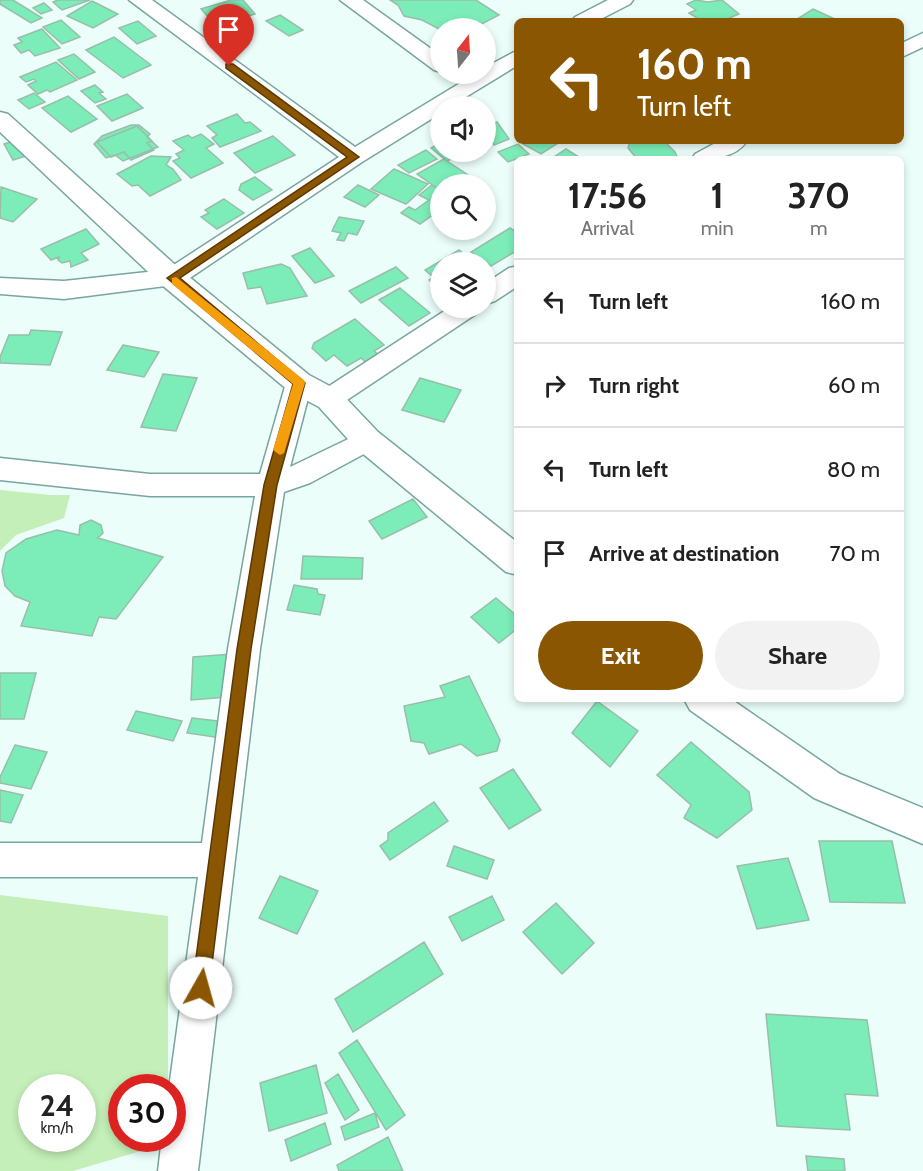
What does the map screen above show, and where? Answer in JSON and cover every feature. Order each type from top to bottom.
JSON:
[{"type":"street","points":[[139,0],[354,157]]},
{"type":"street","points":[[350,0],[430,58]]},
{"type":"street","points":[[588,18],[623,0]]},
{"type":"street","points":[[904,50],[923,39]]},
{"type":"street","points":[[496,65],[514,58]]},
{"type":"street","points":[[0,286],[64,290],[172,278],[354,157],[454,84]]},
{"type":"street","points":[[0,119],[172,278],[299,383],[329,399],[368,440],[514,559]]},
{"type":"street","points":[[708,156],[730,144]]},
{"type":"street","points":[[496,288],[514,277]]},
{"type":"street","points":[[329,399],[452,318]]},
{"type":"street","points":[[178,1171],[244,649],[271,485],[299,383]]},
{"type":"street","points":[[0,469],[150,484],[271,485],[300,475],[368,440]]},
{"type":"street","points":[[706,702],[827,786],[923,826]]},
{"type":"street","points":[[0,860],[216,861]]},
{"type":"green space","points":[[0,490],[70,495],[64,518],[16,535],[0,551]]},
{"type":"green space","points":[[0,895],[168,916],[168,1074],[108,1074],[108,1152],[137,1152],[73,1171],[0,1171]]},
{"type":"building","points":[[0,0],[13,0],[42,18],[31,23],[0,4]]},
{"type":"building","points":[[90,0],[62,10],[53,2]]},
{"type":"building","points":[[231,0],[243,0],[255,14],[216,26],[201,9]]},
{"type":"building","points":[[390,0],[476,0],[499,15],[493,18],[430,18],[430,24],[404,16],[398,5]]},
{"type":"building","points":[[696,0],[708,2],[722,0],[739,14],[729,18],[697,18],[689,13],[696,10],[687,4]]},
{"type":"building","points":[[92,1],[118,14],[93,28],[67,16]]},
{"type":"building","points":[[44,3],[52,10],[41,14],[33,8]]},
{"type":"building","points":[[813,9],[832,18],[799,18]]},
{"type":"building","points":[[280,15],[303,30],[289,36],[266,21]]},
{"type":"building","points":[[61,20],[80,37],[62,44],[43,27]]},
{"type":"building","points":[[138,21],[156,36],[137,44],[119,28]]},
{"type":"building","points":[[42,29],[60,48],[35,56],[29,50],[21,53],[14,45],[22,42],[18,38]]},
{"type":"building","points":[[114,37],[151,65],[123,78],[86,50]]},
{"type":"building","points":[[74,54],[95,72],[79,79],[58,60]]},
{"type":"building","points":[[56,62],[77,80],[50,92],[47,90],[38,94],[28,85],[36,81],[34,79],[26,82],[20,77]]},
{"type":"building","points":[[95,85],[103,92],[99,93],[106,99],[95,103],[81,91]]},
{"type":"building","points":[[34,93],[45,102],[29,109],[18,100]]},
{"type":"building","points":[[127,94],[143,108],[112,121],[97,106]]},
{"type":"building","points":[[68,96],[97,119],[71,132],[42,108]]},
{"type":"building","points":[[237,114],[245,123],[250,122],[261,131],[220,147],[212,138],[217,135],[207,126]]},
{"type":"building","points":[[496,122],[509,139],[496,144]]},
{"type":"building","points":[[131,125],[139,125],[150,134],[147,137],[158,147],[123,161],[115,155],[106,158],[94,144],[102,136]]},
{"type":"building","points":[[137,126],[152,141],[147,143],[154,150],[131,160],[124,152],[111,157],[97,142]]},
{"type":"building","points":[[201,134],[214,144],[206,148],[223,163],[191,178],[173,161],[180,158],[176,154],[184,150],[173,141],[188,135],[192,138]]},
{"type":"building","points":[[273,136],[295,155],[255,173],[234,153]]},
{"type":"building","points":[[20,139],[29,155],[13,160],[4,144]]},
{"type":"building","points":[[518,144],[529,154],[514,156],[514,160],[508,162],[498,152]]},
{"type":"building","points":[[523,144],[556,144],[541,154]]},
{"type":"building","points":[[629,144],[667,144],[677,156],[635,156],[628,148]]},
{"type":"building","points":[[566,149],[577,156],[556,156]]},
{"type":"building","points":[[426,150],[430,153],[431,162],[409,173],[398,165]]},
{"type":"building","points":[[151,156],[171,157],[166,165],[173,169],[181,180],[150,196],[138,185],[132,186],[117,174]]},
{"type":"building","points":[[439,162],[448,162],[466,174],[430,174],[430,183],[417,174]]},
{"type":"building","points":[[394,169],[428,184],[406,204],[371,189]]},
{"type":"building","points":[[255,177],[272,190],[253,200],[239,190],[241,184]]},
{"type":"building","points":[[358,185],[379,195],[365,207],[344,197]]},
{"type":"building","points":[[1,187],[37,199],[13,222],[0,218]]},
{"type":"building","points":[[430,187],[430,217],[420,224],[401,213],[409,207],[415,210],[429,200],[419,195]]},
{"type":"building","points":[[224,199],[244,213],[217,229],[201,217],[209,213],[205,210]]},
{"type":"building","points":[[339,217],[364,221],[357,235],[348,233],[344,241],[337,240],[341,233],[332,231]]},
{"type":"building","points":[[510,228],[514,230],[514,252],[496,263],[496,252],[471,252],[490,240],[496,240],[496,237]]},
{"type":"building","points":[[86,229],[99,244],[81,253],[88,260],[71,267],[70,261],[62,263],[58,260],[59,257],[51,260],[41,249]]},
{"type":"building","points":[[310,248],[334,276],[315,283],[292,256]]},
{"type":"building","points":[[281,264],[290,268],[307,296],[267,304],[261,287],[248,289],[243,273]]},
{"type":"building","points":[[396,267],[408,278],[361,303],[349,291]]},
{"type":"building","points":[[400,288],[430,313],[409,326],[379,300]]},
{"type":"building","points":[[355,319],[384,345],[374,351],[380,356],[368,364],[361,358],[347,366],[334,355],[326,361],[312,348],[314,343]]},
{"type":"building","points":[[31,330],[62,332],[50,365],[0,363],[0,357],[9,335],[29,335]]},
{"type":"building","points":[[123,345],[159,352],[144,377],[107,370]]},
{"type":"building","points":[[163,374],[197,378],[176,431],[141,427]]},
{"type":"building","points":[[420,378],[461,390],[444,422],[402,410]]},
{"type":"building","points":[[413,499],[427,517],[382,539],[369,521]]},
{"type":"building","points":[[91,520],[101,525],[103,533],[98,538],[163,557],[116,619],[99,617],[92,636],[21,626],[30,602],[15,596],[5,586],[2,571],[6,553],[26,539],[57,530],[79,535],[80,525]]},
{"type":"building","points":[[303,556],[363,558],[362,579],[301,579]]},
{"type":"building","points":[[294,585],[317,589],[318,594],[325,595],[320,615],[287,610]]},
{"type":"building","points":[[496,598],[514,614],[514,631],[499,643],[471,617]]},
{"type":"building","points":[[232,654],[228,697],[191,700],[193,657]]},
{"type":"building","points":[[0,673],[36,673],[24,719],[0,719]]},
{"type":"building","points":[[469,676],[500,740],[497,751],[477,756],[461,744],[429,754],[424,743],[411,741],[404,706],[445,697],[440,686]]},
{"type":"building","points":[[596,702],[638,731],[610,767],[572,733]]},
{"type":"building","points":[[136,711],[182,721],[173,741],[127,730]]},
{"type":"building","points":[[192,718],[226,722],[221,738],[187,733]]},
{"type":"building","points":[[691,742],[749,792],[752,810],[717,838],[684,818],[691,805],[657,775]]},
{"type":"building","points":[[15,745],[47,752],[31,789],[0,783],[0,777]]},
{"type":"building","points":[[513,769],[541,810],[509,829],[480,788]]},
{"type":"building","points":[[0,790],[23,795],[11,823],[0,821]]},
{"type":"building","points":[[434,802],[448,821],[390,860],[380,846],[388,840],[388,833]]},
{"type":"building","points":[[819,841],[892,841],[905,903],[830,902]]},
{"type":"building","points":[[454,846],[494,860],[487,879],[447,866]]},
{"type":"building","points":[[788,858],[809,920],[757,929],[737,866]]},
{"type":"building","points":[[280,876],[318,891],[297,934],[259,918]]},
{"type":"building","points":[[492,896],[504,920],[462,941],[449,917]]},
{"type":"building","points":[[556,903],[594,943],[562,974],[523,932]]},
{"type":"building","points":[[424,942],[443,974],[353,1032],[335,999]]},
{"type":"building","points":[[766,1014],[867,1020],[878,1096],[845,1094],[850,1130],[777,1126]]},
{"type":"building","points":[[357,1040],[405,1115],[386,1130],[339,1053]]},
{"type":"building","points":[[316,1065],[327,1113],[269,1131],[260,1083]]},
{"type":"building","points":[[338,1074],[359,1110],[345,1120],[325,1083]]},
{"type":"building","points":[[375,1113],[379,1127],[345,1140],[341,1127]]},
{"type":"building","points":[[325,1123],[331,1144],[291,1161],[285,1140]]},
{"type":"building","points":[[388,1137],[403,1171],[339,1171],[337,1165]]},
{"type":"building","points":[[806,1156],[844,1159],[845,1171],[808,1171]]},
{"type":"slow traffic","points":[[176,281],[299,383],[280,450]]},
{"type":"route","points":[[201,988],[244,649],[271,485],[299,383],[172,278],[354,157],[229,66]]}]
